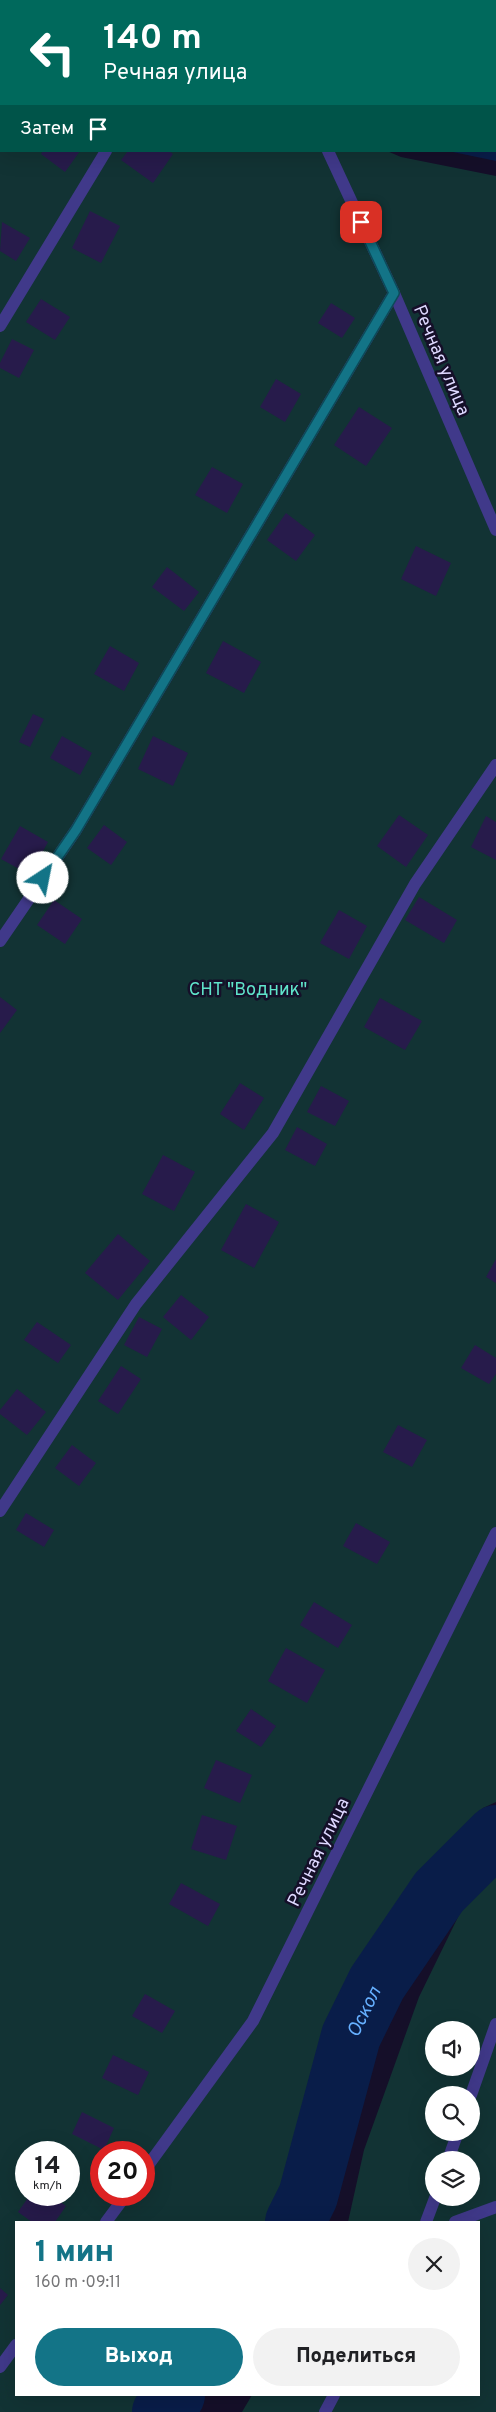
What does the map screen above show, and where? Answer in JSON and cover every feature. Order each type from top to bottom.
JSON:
[{"type":"lane","points":[[0,326],[105,152]]},
{"type":"lane","name":"Речная улица","points":[[328,152],[394,293],[496,530]]},
{"type":"lane","points":[[0,941],[76,830],[394,293]]},
{"type":"lane","points":[[0,1511],[136,1304],[272,1133],[415,884],[496,765]]},
{"type":"lane","name":"Речная улица","points":[[155,2156],[253,2021],[496,1533]]},
{"type":"lane","points":[[474,2086],[496,2024]]},
{"type":"lane","points":[[107,2221],[118,2206]]},
{"type":"lane","points":[[426,2221],[432,2206]]},
{"type":"lane","points":[[457,2221],[496,2207]]},
{"type":"lane","points":[[0,2367],[15,2346]]},
{"type":"lane","points":[[325,2412],[333,2396]]},
{"type":"green space","name":"СНТ \"Водник\"","points":[[0,152],[389,152],[401,157],[496,176],[496,1802],[483,1808],[426,1875],[360,1965],[332,2034],[284,2188],[271,2221],[15,2221],[15,2396],[149,2396],[137,2412],[0,2412]]},
{"type":"green space","points":[[496,1839],[496,2412],[242,2412],[251,2396],[480,2396],[480,2221],[348,2221],[364,2150],[419,1997]]},
{"type":"water","points":[[453,152],[496,152],[496,161]]},
{"type":"building","points":[[42,152],[79,152],[65,172],[41,154]]},
{"type":"building","points":[[127,152],[170,152],[173,154],[153,183],[121,160]]},
{"type":"building","points":[[90,211],[120,226],[101,263],[72,248]]},
{"type":"building","points":[[2,222],[30,238],[16,261],[0,251]]},
{"type":"building","points":[[41,299],[70,317],[55,340],[26,322]]},
{"type":"building","points":[[331,303],[355,318],[342,338],[318,323]]},
{"type":"building","points":[[12,339],[34,350],[19,378],[0,368],[0,363]]},
{"type":"building","points":[[276,379],[301,394],[285,422],[260,407]]},
{"type":"building","points":[[359,407],[392,428],[366,466],[334,445]]},
{"type":"building","points":[[212,467],[243,484],[227,513],[195,495]]},
{"type":"building","points":[[286,513],[315,535],[296,561],[267,540]]},
{"type":"building","points":[[416,546],[451,563],[436,596],[401,579]]},
{"type":"building","points":[[167,567],[199,592],[184,611],[152,587]]},
{"type":"building","points":[[223,641],[261,662],[244,693],[206,673]]},
{"type":"building","points":[[110,646],[139,663],[124,691],[94,674]]},
{"type":"building","points":[[33,714],[44,719],[30,747],[19,742]]},
{"type":"building","points":[[62,736],[92,753],[80,775],[50,758]]},
{"type":"building","points":[[153,736],[188,753],[173,786],[138,769]]},
{"type":"building","points":[[399,815],[428,835],[406,867],[377,846]]},
{"type":"building","points":[[486,816],[496,822],[496,860],[471,847]]},
{"type":"building","points":[[104,825],[127,842],[111,865],[87,848]]},
{"type":"building","points":[[20,826],[48,842],[30,875],[1,859]]},
{"type":"building","points":[[419,897],[457,920],[444,943],[405,920]]},
{"type":"building","points":[[54,900],[82,919],[65,944],[37,925]]},
{"type":"building","points":[[339,910],[367,926],[349,959],[320,943]]},
{"type":"building","points":[[0,997],[17,1010],[0,1033]]},
{"type":"building","points":[[380,998],[422,1021],[405,1050],[364,1027]]},
{"type":"building","points":[[240,1083],[264,1098],[244,1130],[220,1114]]},
{"type":"building","points":[[321,1086],[349,1101],[335,1126],[307,1112]]},
{"type":"building","points":[[297,1127],[327,1144],[315,1166],[285,1150]]},
{"type":"building","points":[[163,1155],[195,1172],[174,1211],[142,1194]]},
{"type":"building","points":[[246,1204],[279,1222],[254,1268],[221,1250]]},
{"type":"building","points":[[118,1234],[150,1261],[118,1300],[85,1273]]},
{"type":"building","points":[[496,1259],[496,1283],[486,1277]]},
{"type":"building","points":[[181,1295],[209,1317],[191,1340],[163,1317]]},
{"type":"building","points":[[139,1317],[162,1329],[147,1357],[124,1345]]},
{"type":"building","points":[[37,1322],[71,1345],[58,1363],[24,1340]]},
{"type":"building","points":[[475,1345],[496,1358],[496,1374],[489,1384],[461,1368]]},
{"type":"building","points":[[121,1366],[141,1379],[118,1414],[98,1401]]},
{"type":"building","points":[[17,1389],[46,1412],[27,1435],[0,1414],[0,1410]]},
{"type":"building","points":[[398,1425],[427,1440],[412,1467],[383,1452]]},
{"type":"building","points":[[72,1445],[96,1463],[79,1486],[55,1468]]},
{"type":"building","points":[[26,1513],[54,1530],[44,1547],[16,1530]]},
{"type":"building","points":[[356,1523],[390,1542],[377,1564],[343,1546]]},
{"type":"building","points":[[314,1602],[352,1625],[338,1648],[300,1625]]},
{"type":"building","points":[[286,1648],[325,1670],[307,1703],[268,1681]]},
{"type":"building","points":[[251,1709],[276,1726],[261,1747],[236,1731]]},
{"type":"building","points":[[216,1760],[252,1775],[240,1803],[204,1788]]},
{"type":"building","points":[[202,1815],[237,1826],[226,1860],[191,1849]]},
{"type":"building","points":[[181,1883],[220,1904],[208,1926],[169,1904]]},
{"type":"building","points":[[145,1994],[175,2011],[162,2033],[132,2016]]},
{"type":"building","points":[[113,2055],[149,2072],[138,2095],[102,2078]]},
{"type":"building","points":[[82,2112],[114,2128],[108,2141],[90,2141],[90,2143],[72,2134]]},
{"type":"building","points":[[22,2206],[66,2206],[56,2221],[31,2221],[18,2212]]},
{"type":"building","points":[[0,2288],[8,2295],[0,2305]]},
{"type":"waterway","name":"Оскол","points":[[296,2221],[308,2196],[351,2036],[377,1983],[439,1892],[496,1835]]},
{"type":"waterway","name":"Оскол","points":[[162,2412],[174,2396]]},
{"type":"route","points":[[43,878],[76,830],[394,293],[361,222]]}]
